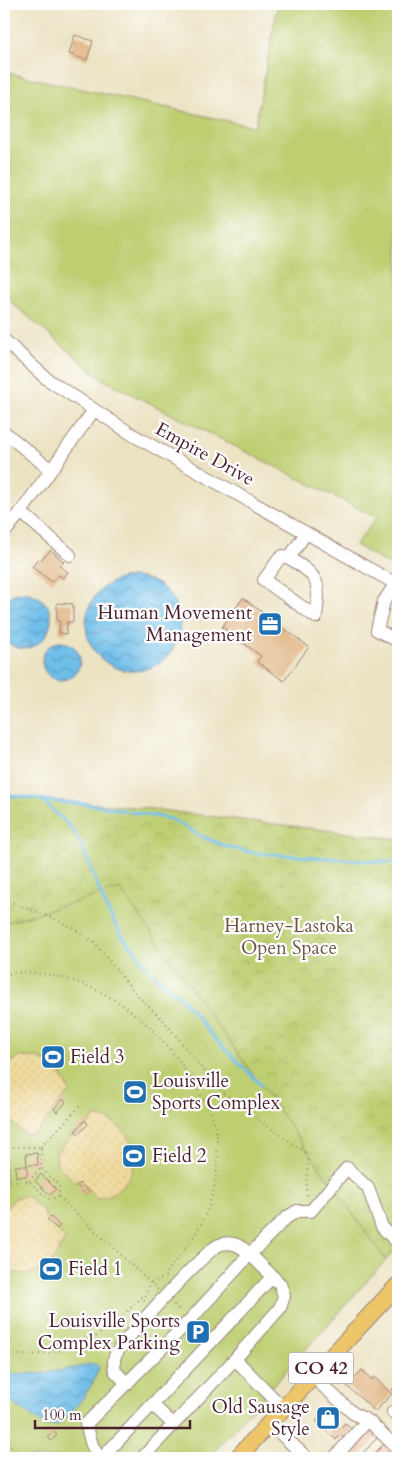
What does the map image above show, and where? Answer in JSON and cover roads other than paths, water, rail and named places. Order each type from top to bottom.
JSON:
[{"type":"main road","name":"CO 42","points":[[237,1458],[398,1285]]},
{"type":"street","name":"Empire Drive","points":[[4,340],[47,379],[133,435],[397,584]]},
{"type":"street","points":[[4,533],[94,410]]},
{"type":"street","points":[[4,432],[51,470]]},
{"type":"street","points":[[21,512],[70,555]]},
{"type":"street","points":[[289,558],[306,533]]},
{"type":"street","points":[[283,556],[289,558],[304,567],[314,577],[318,588],[316,617],[264,580],[278,559],[283,556]]},
{"type":"street","points":[[397,584],[384,601],[377,630],[398,641]]},
{"type":"street","points":[[273,1276],[101,1458],[92,1445],[86,1424],[190,1320],[250,1254],[286,1218],[297,1211],[311,1211],[347,1168],[368,1188],[382,1227],[398,1243]]},
{"type":"street","points":[[127,1384],[115,1371],[115,1356],[123,1343],[165,1297],[217,1245],[228,1242],[240,1246],[280,1284],[284,1296],[280,1308],[235,1360],[142,1458]]},
{"type":"street","points":[[235,1360],[283,1408]]},
{"type":"street","points":[[313,1377],[353,1413],[367,1421],[398,1449]]},
{"type":"street","points":[[153,1405],[173,1424]]},
{"type":"street","points":[[336,1458],[367,1421]]},
{"type":"street","points":[[269,1423],[307,1458]]},
{"type":"water","points":[[133,577],[151,580],[166,591],[177,606],[180,624],[177,642],[166,657],[151,668],[133,671],[115,668],[100,657],[89,642],[86,624],[89,606],[100,591],[115,580]]},
{"type":"water","points":[[23,592],[40,598],[49,608],[51,620],[48,632],[40,642],[29,648],[17,647],[4,639],[4,601],[14,594]]},
{"type":"water","points":[[61,642],[75,647],[80,661],[75,675],[61,680],[47,675],[42,661],[47,647]]},
{"type":"water","points":[[95,1364],[99,1367],[88,1391],[58,1425],[45,1426],[4,1397],[4,1373],[47,1373]]},
{"type":"waterway","points":[[4,794],[58,802],[88,804],[171,819],[203,837],[227,847],[254,853],[398,863]]},
{"type":"waterway","points":[[42,800],[71,827],[82,846],[106,907],[120,933],[148,969],[183,1000],[216,1040],[261,1085]]},
{"type":"place","name":"Human Movement Management","points":[[270,624]]},
{"type":"place","name":"Field 3","points":[[53,1057]]},
{"type":"place","name":"Louisville Sports Complex","points":[[135,1092]]},
{"type":"place","name":"Field 2","points":[[134,1156]]},
{"type":"place","name":"Field 1","points":[[51,1269]]},
{"type":"place","name":"Louisville Sports Complex Parking","points":[[198,1332]]},
{"type":"place","name":"Old Sausage Style","points":[[328,1418]]},
{"type":"park label","name":"Harney-Lastoka Open Space","points":[[289,937]]}]
